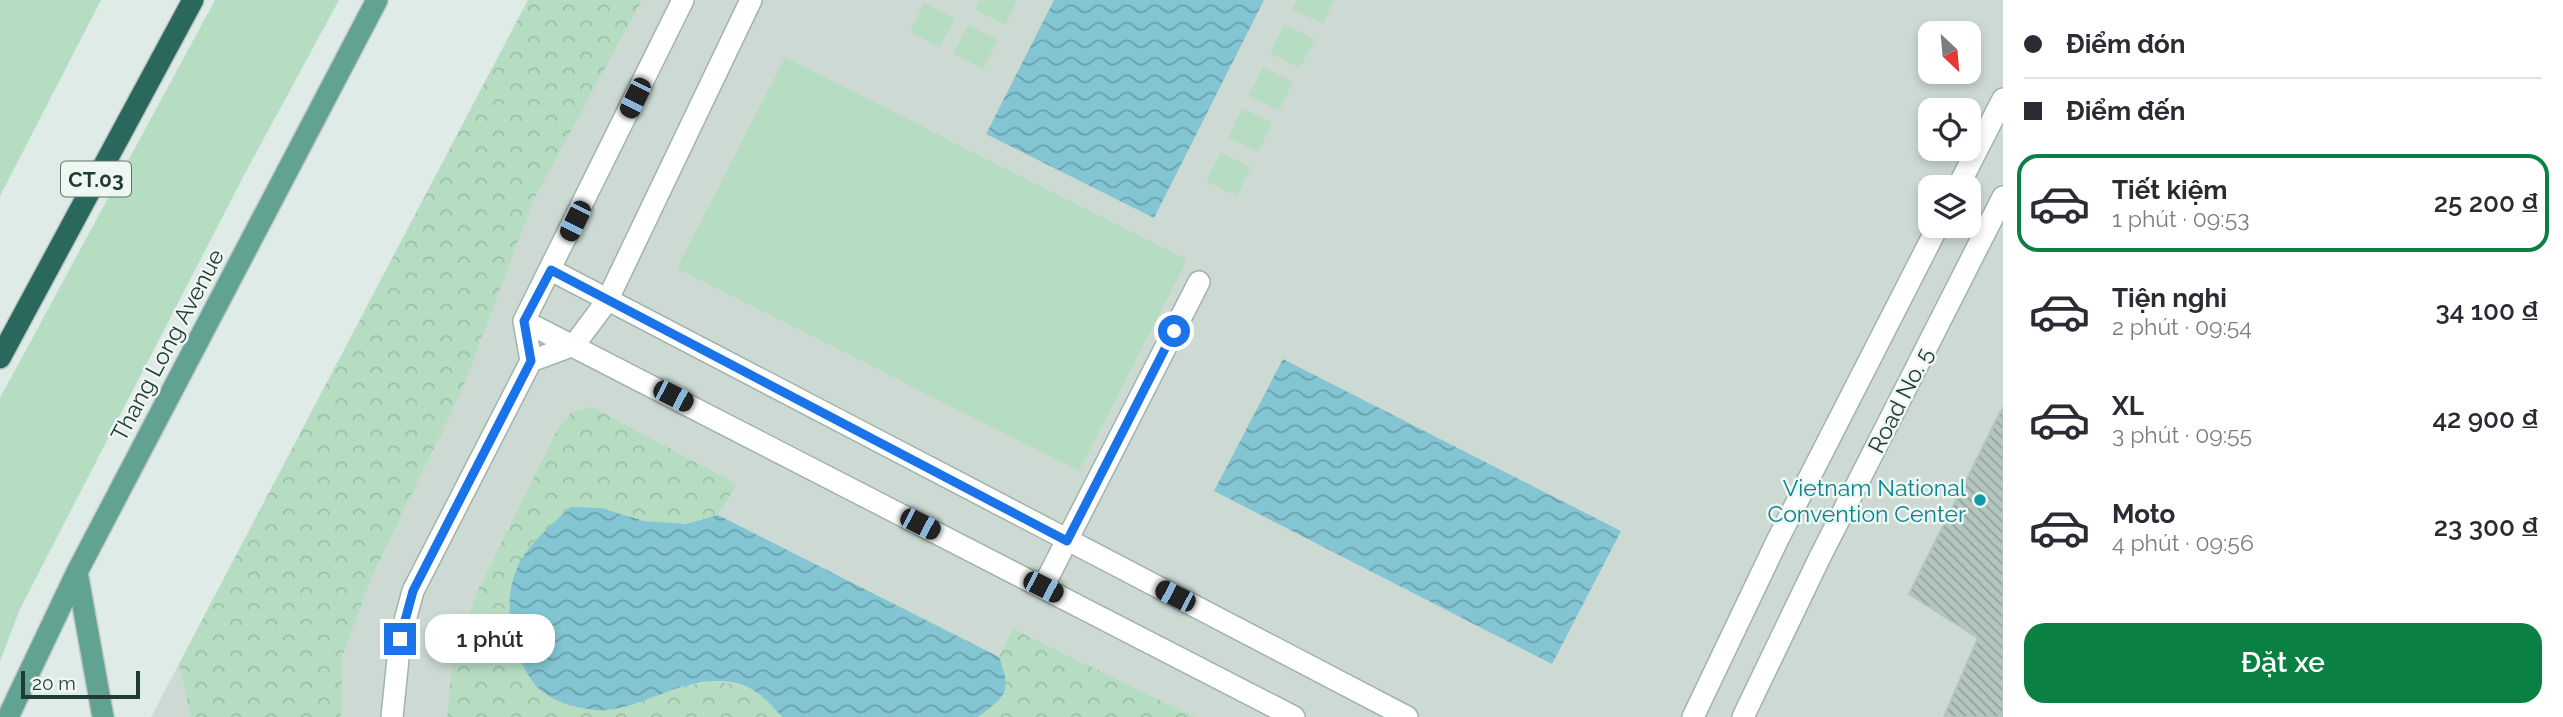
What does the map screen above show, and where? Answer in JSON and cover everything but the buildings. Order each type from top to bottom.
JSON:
[{"type":"highway","name":"CT.03","points":[[0,358],[193,0]]},
{"type":"main road","name":"Thang Long Avenue","points":[[8,717],[77,572],[377,0]]},
{"type":"main road","points":[[77,572],[103,717]]},
{"type":"lane","points":[[392,717],[400,639],[413,591],[531,361],[524,321],[683,0]]},
{"type":"lane","points":[[531,361],[574,345],[607,301],[751,0]]},
{"type":"lane","points":[[1964,175],[2003,99]]},
{"type":"lane","name":"Road No. 5","points":[[1742,717],[2003,197]]},
{"type":"lane","name":"Road No. 5","points":[[1693,717],[1778,539],[1932,238]]},
{"type":"lane","points":[[551,270],[1407,717]]},
{"type":"lane","points":[[1043,587],[1199,282]]},
{"type":"lane","points":[[524,321],[1294,717]]},
{"type":"shaded area","name":"Vietnam National Convention Center","points":[[528,0],[2003,0],[2003,717],[151,717]]},
{"type":"green space","points":[[0,0],[101,0],[0,196]]},
{"type":"green space","points":[[215,0],[339,0],[243,177],[20,609],[0,661],[0,398]]},
{"type":"green space","points":[[528,0],[642,0],[534,199],[462,390],[372,576],[342,657],[341,717],[191,717],[179,664]]},
{"type":"green space","points":[[980,0],[1017,0],[1005,25],[975,10]]},
{"type":"green space","points":[[1297,0],[1334,0],[1323,24],[1292,9]]},
{"type":"green space","points":[[924,3],[955,18],[940,47],[910,32]]},
{"type":"green space","points":[[968,25],[998,40],[983,69],[953,53]]},
{"type":"green space","points":[[1284,25],[1315,39],[1300,68],[1270,53]]},
{"type":"green space","points":[[785,57],[1187,260],[1079,471],[677,268]]},
{"type":"green space","points":[[1263,67],[1293,82],[1279,111],[1248,96]]},
{"type":"green space","points":[[1242,108],[1272,123],[1258,152],[1228,138]]},
{"type":"green space","points":[[1221,152],[1251,167],[1237,196],[1206,181]]},
{"type":"green space","points":[[592,407],[737,484],[718,515],[686,524],[644,521],[601,508],[642,700],[676,687],[716,681],[753,688],[768,700],[782,717],[447,717],[453,655],[479,588],[558,429],[572,412]]},
{"type":"green space","points":[[1013,629],[1195,717],[978,717],[1001,698],[1004,692],[1005,678],[999,657]]},
{"type":"water","points":[[1054,0],[1264,0],[1154,218],[986,134]]},
{"type":"water","points":[[1283,359],[1621,531],[1552,664],[1214,491]]},
{"type":"water","points":[[571,507],[601,508],[644,521],[686,524],[718,515],[999,657],[1005,678],[1004,692],[1001,698],[978,717],[782,717],[761,695],[745,686],[726,681],[687,685],[634,704],[607,710],[590,709],[560,701],[543,692],[528,675],[511,629],[510,596],[518,566],[528,549]]},
{"type":"place","name":"Vietnam National Convention Center","points":[[1980,500]]},
{"type":"route","points":[[400,639],[413,591],[531,361],[524,321],[551,270],[1067,541],[1174,331]]}]
